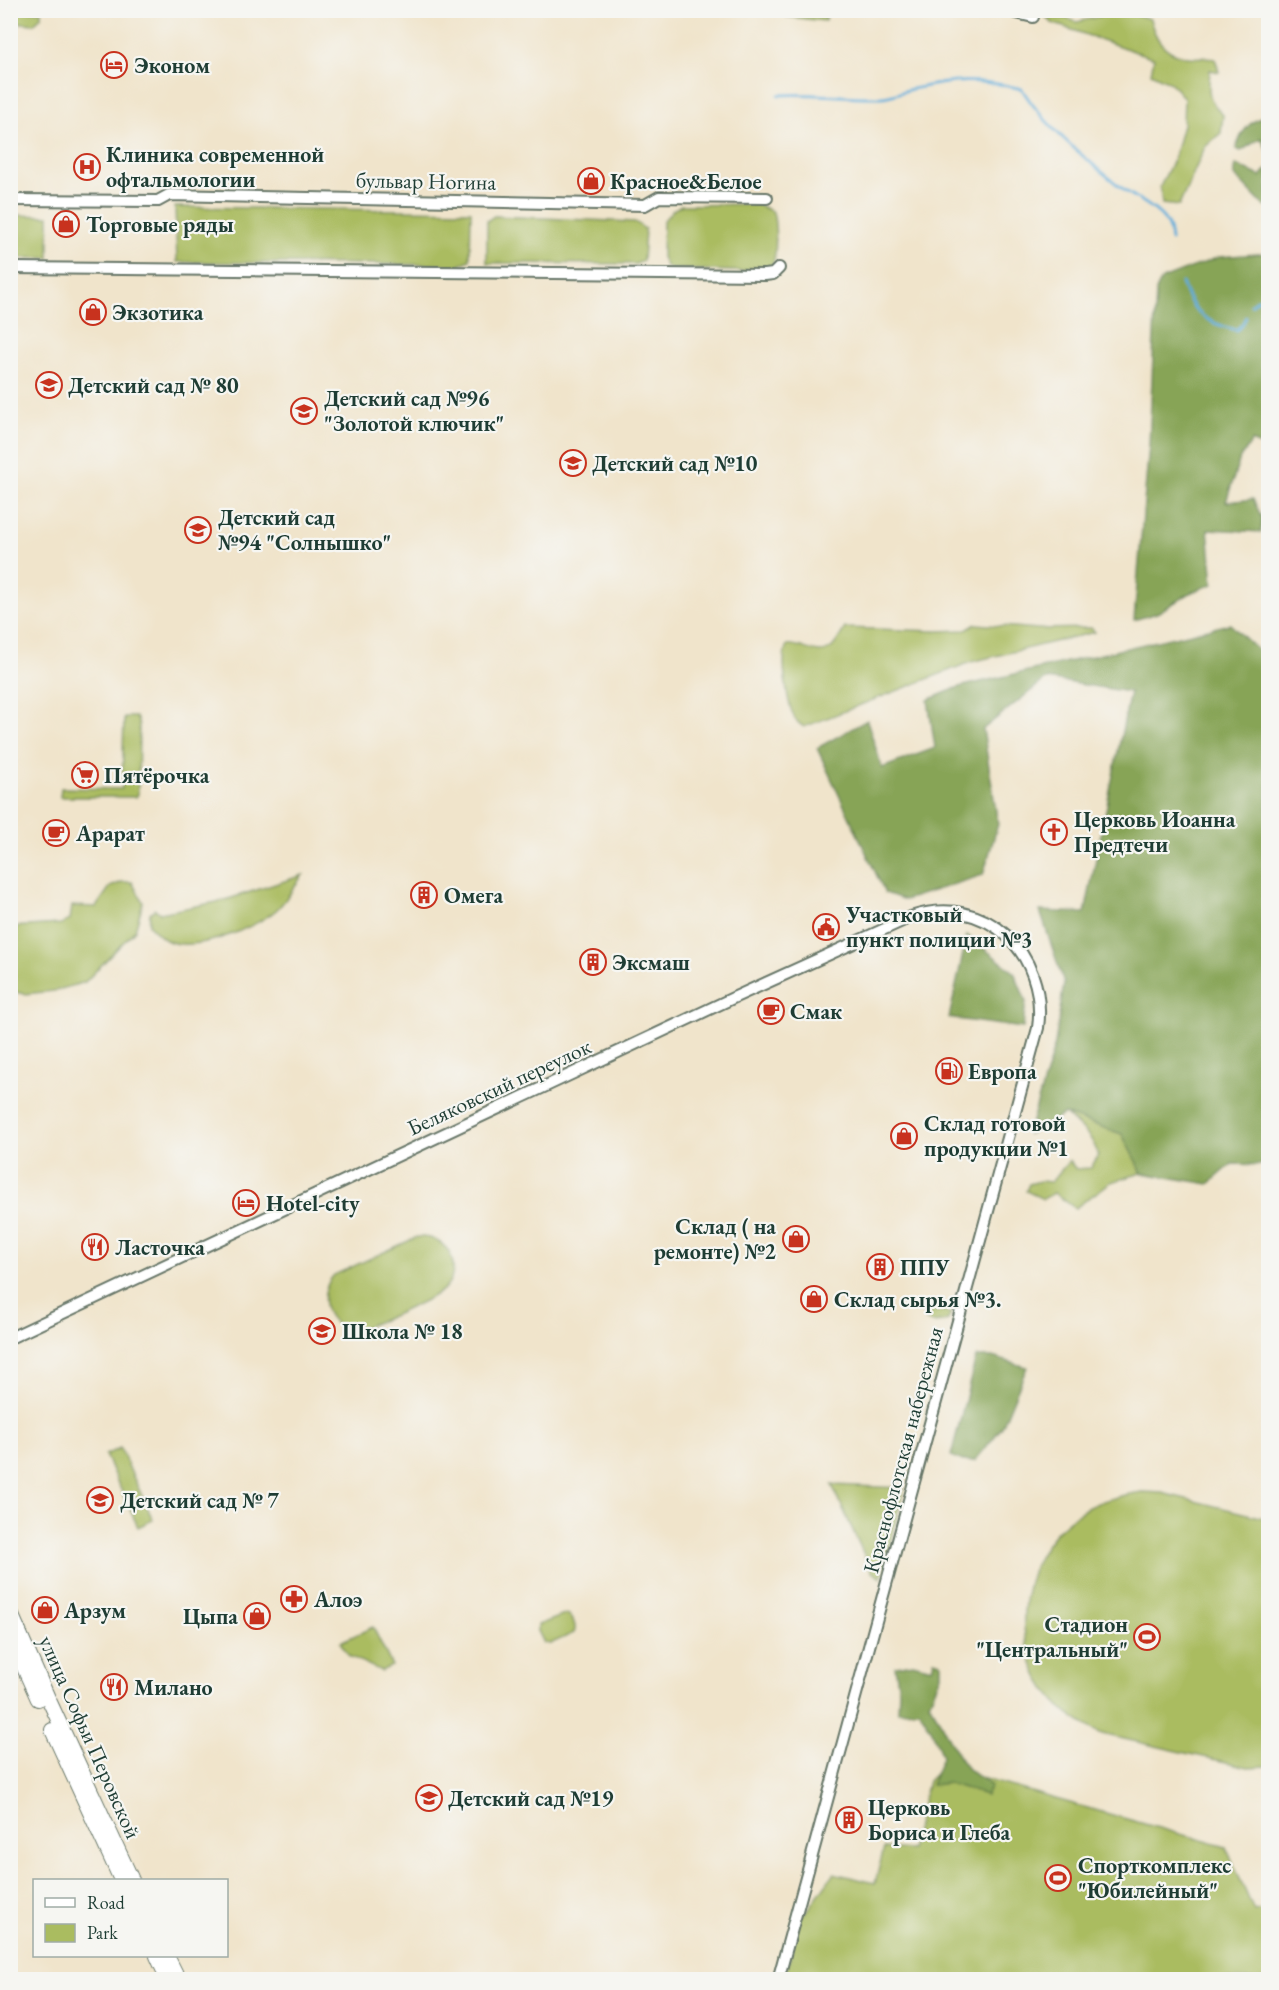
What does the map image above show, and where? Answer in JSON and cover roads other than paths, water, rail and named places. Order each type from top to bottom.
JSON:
[{"type":"main road","name":"улица Софьи Перовской","points":[[10,1611],[131,1879]]},
{"type":"main road","name":"улица Софьи Перовской","points":[[10,1637],[120,1879]]},
{"type":"main road","points":[[157,1957],[168,1980]]},
{"type":"main road","points":[[168,1957],[179,1980]]},
{"type":"street","points":[[1008,11],[1033,17]]},
{"type":"street","name":"бульвар Ногина","points":[[10,200],[158,201],[169,195],[645,205],[659,197],[767,198]]},
{"type":"street","points":[[10,268],[765,275],[779,268]]},
{"type":"street","name":"Беляковский переулок","points":[[10,1338],[733,998],[911,917],[935,912],[960,913],[983,920],[1008,936]]},
{"type":"street","name":"Краснофлотская набережная","points":[[778,1980],[1038,1028],[1038,1003],[1032,971],[1020,949],[1008,936]]},
{"type":"waterway","points":[[779,95],[885,97],[908,90],[954,82],[993,83],[1022,89],[1043,117],[1068,143],[1123,189],[1160,214],[1166,221],[1171,240]]},
{"type":"waterway","points":[[1182,283],[1190,302],[1208,320],[1236,330],[1246,317]]},
{"type":"waterway","points":[[1251,305],[1258,299],[1268,299]]},
{"type":"place","name":"Эконом","points":[[114,65]]},
{"type":"place","name":"Клиника современной офтальмологии","points":[[87,167]]},
{"type":"place","name":"Красное&Белое","points":[[591,181]]},
{"type":"place","name":"Торговые ряды","points":[[66,224]]},
{"type":"place","name":"Экзотика","points":[[93,312]]},
{"type":"place","name":"Детский сад № 80","points":[[49,385]]},
{"type":"place","name":"Детский сад №96 \"Золотой ключик\"","points":[[304,411]]},
{"type":"place","name":"Детский сад №10","points":[[573,463]]},
{"type":"place","name":"Детский сад №94 \"Солнышко\"","points":[[198,530]]},
{"type":"place","name":"Пятёрочка","points":[[85,775]]},
{"type":"place","name":"Церковь Иоанна Предтечи","points":[[1054,832]]},
{"type":"place","name":"Арарат","points":[[56,833]]},
{"type":"place","name":"Омега","points":[[424,895]]},
{"type":"place","name":"Участковый пункт полиции №3","points":[[826,927]]},
{"type":"place","name":"Эксмаш","points":[[593,962]]},
{"type":"place","name":"Смак","points":[[771,1011]]},
{"type":"place","name":"Европа","points":[[949,1071]]},
{"type":"place","name":"Склад готовой продукции №1","points":[[904,1136]]},
{"type":"place","name":"Hotel-city","points":[[246,1203]]},
{"type":"place","name":"Склад ( на ремонте) №2","points":[[796,1239]]},
{"type":"place","name":"Ласточка","points":[[95,1247]]},
{"type":"place","name":"ППУ","points":[[880,1267]]},
{"type":"place","name":"Склад сырья №3.","points":[[814,1299]]},
{"type":"place","name":"Школа № 18","points":[[322,1331]]},
{"type":"place","name":"Детский сад № 7","points":[[100,1500]]},
{"type":"place","name":"Алоэ","points":[[294,1599]]},
{"type":"place","name":"Арзум","points":[[45,1610]]},
{"type":"place","name":"Цыпа","points":[[257,1616]]},
{"type":"place","name":"Стадион \"Центральный\"","points":[[1147,1637]]},
{"type":"place","name":"Милано","points":[[114,1687]]},
{"type":"place","name":"Детский сад №19","points":[[429,1798]]},
{"type":"place","name":"Церковь Бориса и Глеба","points":[[849,1820]]},
{"type":"place","name":"Спорткомплекс \"Юбилейный\"","points":[[1058,1878]]}]
